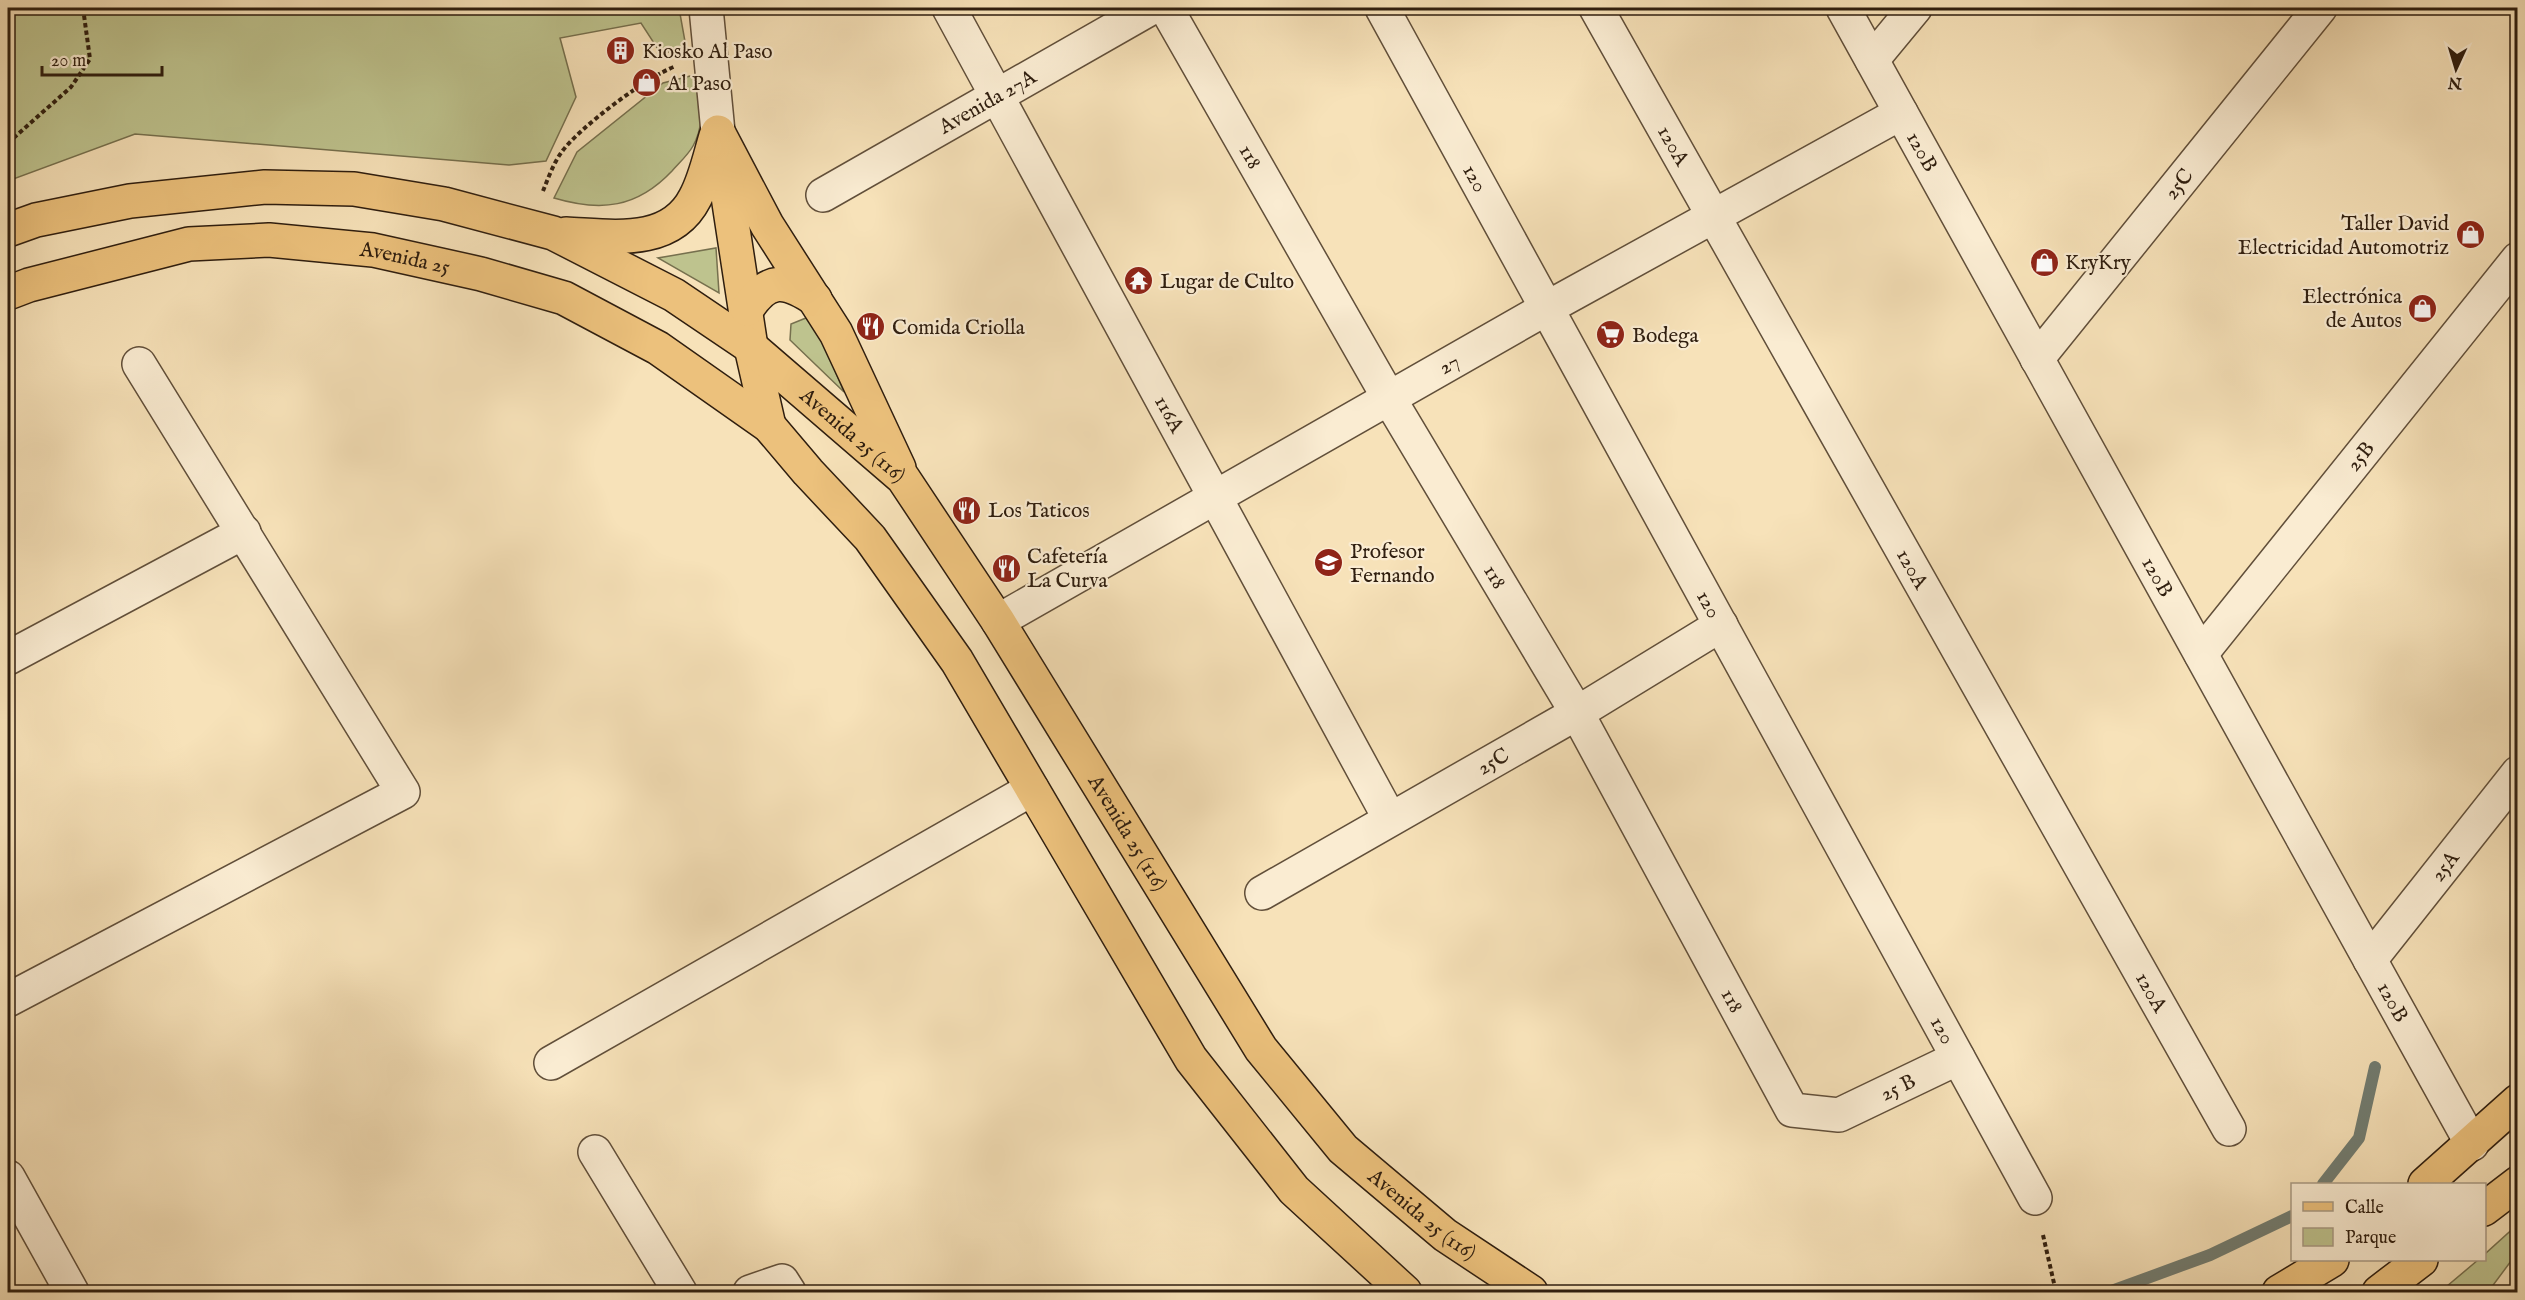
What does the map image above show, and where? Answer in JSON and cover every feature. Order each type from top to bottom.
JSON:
[{"type":"main road","points":[[8,230],[36,220],[130,201],[265,187],[354,189],[444,204],[540,229],[636,237],[674,224],[695,199],[718,132]]},
{"type":"main road","points":[[718,132],[767,225],[836,333],[903,478]]},
{"type":"main road","points":[[718,132],[747,309],[751,347],[770,426],[808,472],[870,538],[957,662],[1191,1059],[1294,1190],[1402,1291]]},
{"type":"main road","points":[[540,229],[674,296],[751,347]]},
{"type":"main road","name":"Avenida 25","points":[[8,293],[29,285],[189,244],[269,240],[373,250],[481,274],[564,298],[658,348],[770,426]]},
{"type":"main road","points":[[747,309],[759,291],[777,284],[795,285],[815,299]]},
{"type":"main road","name":"Avenida 25 (116)","points":[[751,347],[903,478],[998,621],[1261,1050],[1343,1149],[1445,1235],[1531,1293]]},
{"type":"main road","points":[[2427,1183],[2517,1101]]},
{"type":"main road","points":[[2486,1207],[2517,1183]]},
{"type":"main road","points":[[2279,1293],[2330,1261]]},
{"type":"main road","points":[[2379,1293],[2420,1261]]},
{"type":"street","points":[[706,8],[718,132]]},
{"type":"street","name":"116A","points":[[949,8],[1390,819]]},
{"type":"street","name":"Avenida 27A","points":[[823,195],[1151,8]]},
{"type":"street","name":"118","points":[[1166,8],[1390,400],[1577,713],[1792,1110],[1839,1115]]},
{"type":"street","name":"120","points":[[1382,8],[2035,1198]]},
{"type":"street","name":"120A","points":[[1596,8],[2229,1129]]},
{"type":"street","name":"120B","points":[[1843,8],[2472,1144]]},
{"type":"street","points":[[1872,60],[1915,8]]},
{"type":"street","name":"25C","points":[[2037,359],[2320,8]]},
{"type":"street","name":"27","points":[[998,621],[1547,309],[1901,113]]},
{"type":"street","name":"25B","points":[[2200,654],[2517,259]]},
{"type":"street","points":[[8,1000],[403,792],[139,364]]},
{"type":"street","points":[[8,658],[244,532]]},
{"type":"street","name":"25C","points":[[1262,894],[1577,713],[1721,625]]},
{"type":"street","name":"25A","points":[[2370,960],[2517,772]]},
{"type":"street","points":[[551,1063],[1032,789]]},
{"type":"street","name":"25 B","points":[[1839,1115],[1958,1058]]},
{"type":"street","points":[[595,1152],[680,1293]]},
{"type":"street","points":[[8,1177],[72,1293]]},
{"type":"street","points":[[750,1293],[782,1281],[789,1293]]},
{"type":"path","points":[[8,143],[71,87],[90,58],[83,8]]},
{"type":"path","points":[[540,229],[561,153],[583,130],[660,72],[710,54]]},
{"type":"path","points":[[2035,1198],[2056,1293]]},
{"type":"green space","points":[[8,8],[679,8],[686,47],[661,54],[641,23],[560,38],[576,97],[546,161],[509,165],[135,134],[8,181]]},
{"type":"green space","points":[[702,73],[702,111],[697,138],[686,156],[659,183],[645,193],[618,204],[587,205],[554,198],[577,152],[663,83]]},
{"type":"green space","points":[[716,248],[719,293],[658,258]]},
{"type":"green space","points":[[806,318],[819,332],[844,392],[790,340],[791,324]]},
{"type":"green space","points":[[2517,1225],[2517,1253],[2488,1292],[2440,1292],[2477,1261],[2486,1261],[2486,1253]]},
{"type":"waterway","points":[[2324,1183],[2359,1138],[2375,1067]]},
{"type":"waterway","points":[[2109,1292],[2210,1255],[2291,1216]]},
{"type":"place","name":"Kiosko Al Paso","points":[[621,51]]},
{"type":"place","name":"Al Paso","points":[[646,83]]},
{"type":"place","name":"Taller David Electricidad Automotriz","points":[[2470,235]]},
{"type":"place","name":"KryKry","points":[[2044,262]]},
{"type":"place","name":"Lugar de Culto","points":[[1139,281]]},
{"type":"place","name":"Electrónica de Autos","points":[[2423,308]]},
{"type":"place","name":"Comida Criolla","points":[[871,327]]},
{"type":"place","name":"Bodega","points":[[1611,335]]},
{"type":"place","name":"Los Taticos","points":[[967,510]]},
{"type":"place","name":"Profesor Fernando","points":[[1329,563]]},
{"type":"place","name":"Cafetería La Curva","points":[[1006,568]]}]
